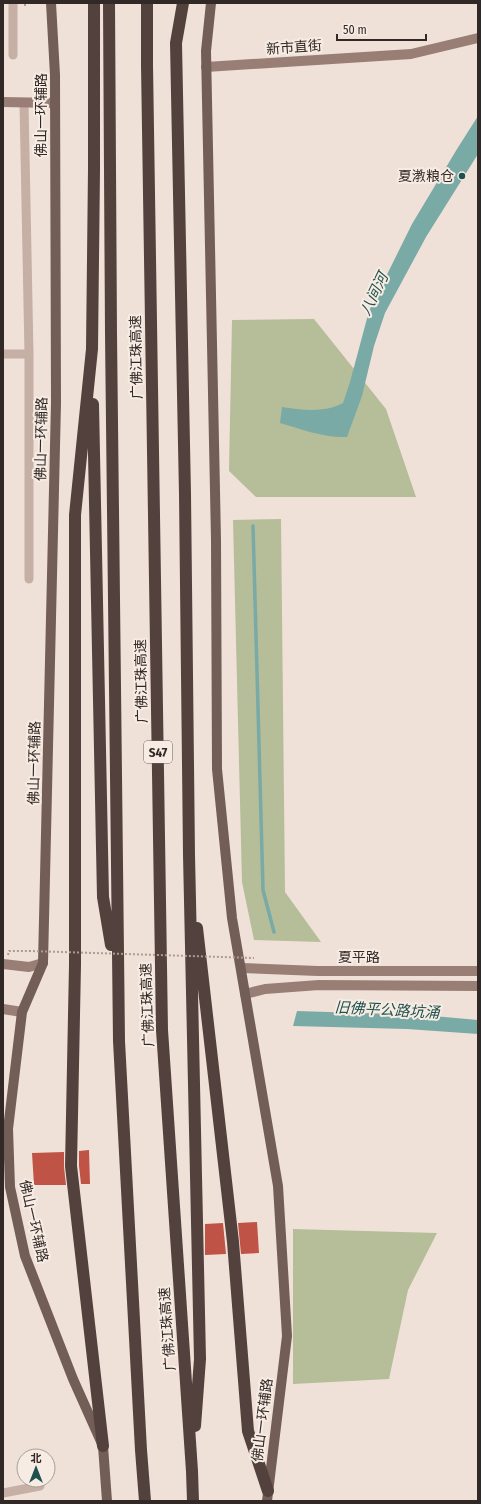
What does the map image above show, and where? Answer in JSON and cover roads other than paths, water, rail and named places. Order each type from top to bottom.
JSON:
[{"type":"highway","points":[[94,3],[92,349],[103,897],[118,992]]},
{"type":"highway","name":"广佛江珠高速","points":[[109,3],[110,334],[119,1041],[129,1243],[145,1501]]},
{"type":"highway","name":"广佛江珠高速","points":[[147,3],[146,65],[162,1030],[193,1501]]},
{"type":"highway","points":[[175,3],[186,494],[189,855],[200,1359],[192,1471]]},
{"type":"highway","points":[[176,43],[183,3]]},
{"type":"highway","points":[[92,349],[75,515],[75,964],[71,1166],[102,1446]]},
{"type":"highway","points":[[189,855],[232,1234],[248,1431],[268,1498]]},
{"type":"main road","name":"佛山一环辅路","points":[[51,3],[55,75],[56,403],[44,963],[22,1012],[8,1129],[10,1187],[25,1256],[73,1379],[102,1446],[107,1501]]},
{"type":"main road","name":"佛山一环辅路","points":[[211,3],[206,51],[206,67],[216,540],[217,769],[232,918],[278,1186],[286,1336],[268,1498]]},
{"type":"main road","name":"新市直街","points":[[206,67],[411,54],[478,38]]},
{"type":"main road","points":[[3,102],[55,103]]},
{"type":"main road","points":[[3,964],[29,967],[44,963]]},
{"type":"main road","name":"夏平路","points":[[241,968],[318,971],[478,971]]},
{"type":"main road","name":"夏平路","points":[[245,994],[265,989],[319,986],[478,986]]},
{"type":"main road","points":[[3,1008],[22,1012]]},
{"type":"street","points":[[13,3],[13,55]]},
{"type":"street","points":[[24,103],[28,354],[28,579]]},
{"type":"street","points":[[3,354],[28,354]]},
{"type":"street","points":[[3,1493],[29,1488]]},
{"type":"water","points":[[478,116],[478,154],[426,237],[385,313],[374,346],[362,396],[347,437],[321,435],[280,423],[282,407],[313,410],[329,408],[343,403],[369,311],[412,224]]},
{"type":"water","points":[[297,1011],[422,1015],[478,1020],[478,1034],[407,1029],[293,1026]]},
{"type":"waterway","points":[[253,526],[263,890],[274,932]]},
{"type":"place","name":"夏漖粮仓","points":[[462,176]]},
{"type":"water label","name":"八间河","points":[[374,294]]},
{"type":"water label","name":"旧佛平公路坑涌","points":[[387,1010]]}]
